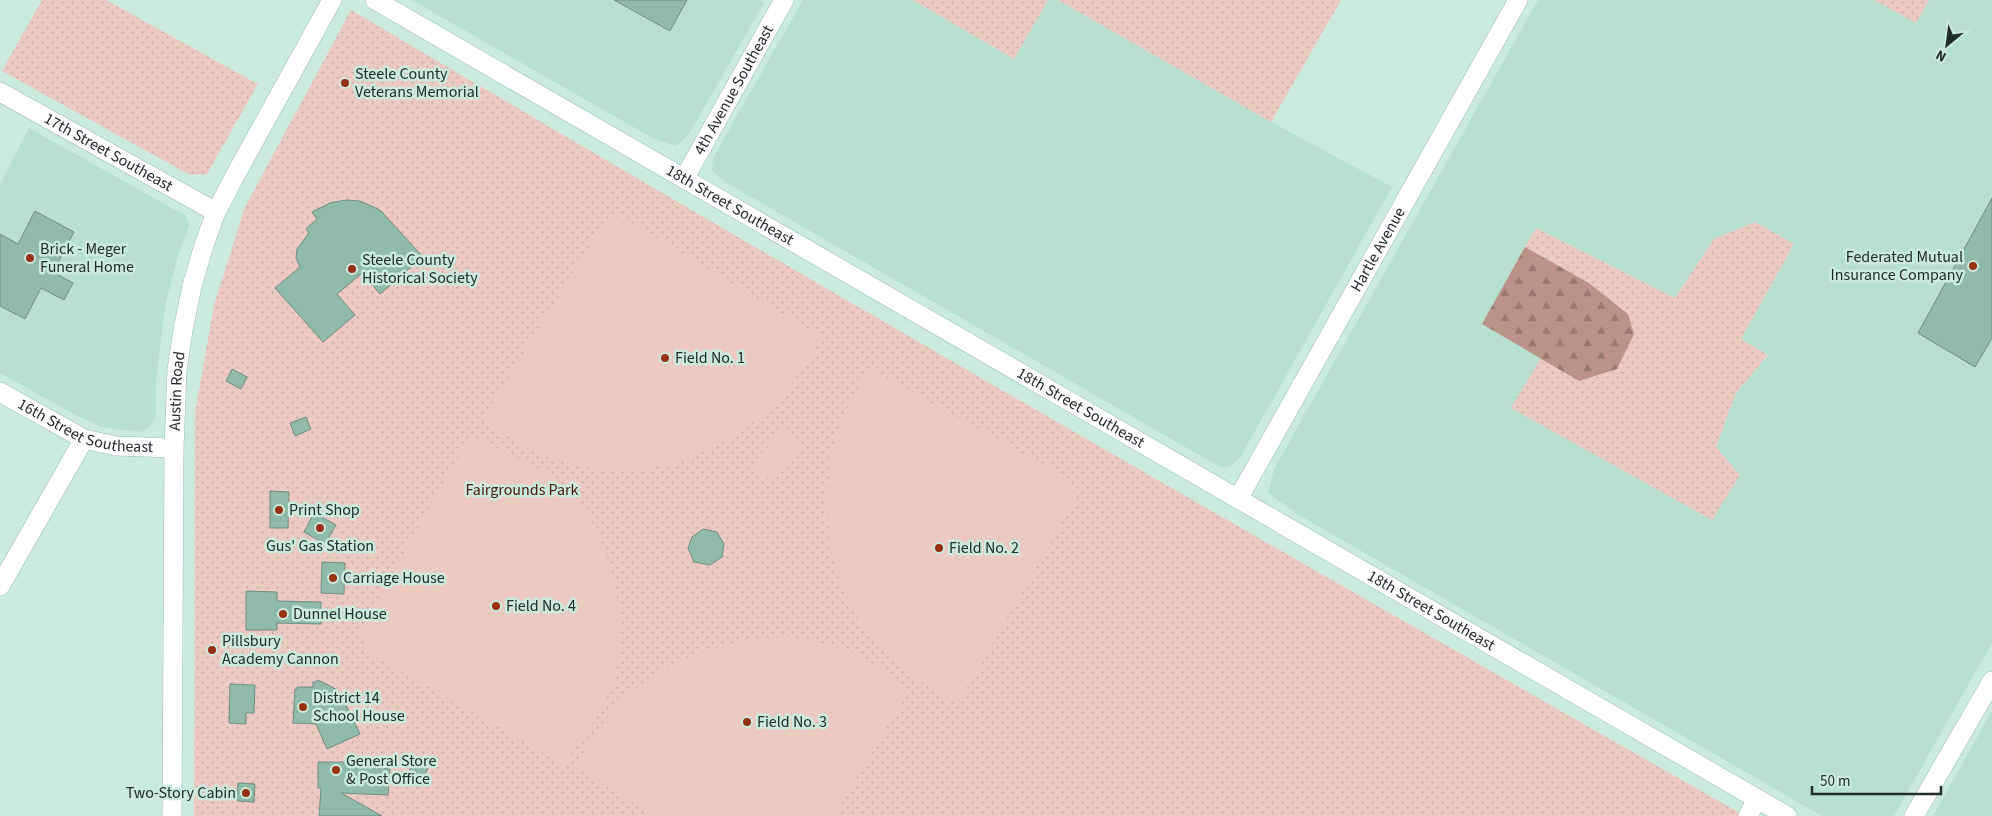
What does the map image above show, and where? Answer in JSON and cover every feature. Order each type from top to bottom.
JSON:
[{"type":"street","name":"Austin Road","points":[[172,816],[174,448],[177,370],[183,330],[201,253],[216,212],[332,0]]},
{"type":"street","name":"18th Street Southeast","points":[[374,0],[1787,816]]},
{"type":"street","name":"4th Avenue Southeast","points":[[684,178],[784,0]]},
{"type":"street","name":"Hartle Avenue","points":[[1238,499],[1518,0]]},
{"type":"street","name":"17th Street Southeast","points":[[0,92],[216,212]]},
{"type":"street","name":"16th Street Southeast","points":[[0,392],[84,439],[116,446],[174,448]]},
{"type":"street","points":[[0,586],[84,439]]},
{"type":"street","points":[[1914,816],[1992,681]]},
{"type":"street","points":[[1748,816],[1757,799]]},
{"type":"shaded area","points":[[412,0],[759,0],[764,3],[689,134],[676,146],[654,139]]},
{"type":"shaded area","points":[[803,0],[913,0],[1014,59],[1048,0],[1058,0],[1271,122],[1392,187],[1240,458],[1230,466],[1220,467],[725,182],[712,170],[713,158]]},
{"type":"shaded area","points":[[1538,0],[1874,0],[1916,23],[1929,0],[1992,0],[1992,643],[1894,816],[1822,816],[1297,514],[1268,493],[1274,469]],"holes":[[[1755,222],[1794,244],[1741,339],[1768,356],[1736,393],[1716,448],[1740,476],[1512,408],[1541,358],[1536,228],[1675,298],[1714,239]]]},
{"type":"shaded area","points":[[29,128],[186,216],[189,226],[178,256],[165,306],[156,380],[156,416],[151,425],[141,432],[101,427],[0,373],[0,184]]},
{"type":"shaded area","points":[[1992,711],[1992,816],[1933,816]]},
{"type":"green space","points":[[42,0],[106,0],[258,84],[207,174],[190,175],[2,71]]},
{"type":"green space","points":[[913,0],[1048,0],[1014,59]]},
{"type":"green space","points":[[1058,0],[1341,0],[1271,122]]},
{"type":"green space","points":[[1874,0],[1929,0],[1916,23]]},
{"type":"green space","name":"Fairgrounds Park","points":[[351,10],[1046,416],[1745,816],[194,816],[195,413],[214,305],[245,207]]},
{"type":"green space","name":"Field No. 1","points":[[621,216],[822,338],[797,378],[785,393],[767,412],[753,423],[722,442],[678,462],[632,470],[608,470],[584,467],[549,458],[519,443],[482,420],[604,222]]},
{"type":"green space","points":[[1755,222],[1794,244],[1741,339],[1768,355],[1736,393],[1716,447],[1740,475],[1712,520],[1511,408],[1541,358],[1579,381],[1628,314],[1589,283],[1525,247],[1536,228],[1675,298],[1714,239]]},
{"type":"green space","points":[[1525,247],[1589,283],[1628,314],[1634,334],[1617,369],[1579,381],[1482,324]]},
{"type":"green space","name":"Field No. 2","points":[[869,368],[1070,480],[1075,500],[958,703],[918,680],[883,651],[865,628],[850,604],[839,577],[832,550],[828,522],[827,493],[830,465],[842,419]]},
{"type":"green space","points":[[782,430],[802,447],[773,482],[752,465]]},
{"type":"green space","name":"Field No. 4","points":[[470,435],[535,467],[567,488],[583,508],[596,531],[607,557],[615,584],[620,640],[617,667],[610,691],[600,711],[564,765],[366,651],[361,630]]},
{"type":"green space","name":"Field No. 3","points":[[785,637],[824,643],[847,650],[871,663],[909,690],[834,816],[655,816],[575,767],[592,739],[612,712],[644,682],[681,661],[721,646]]},
{"type":"building","points":[[614,0],[687,0],[670,31]]},
{"type":"building","name":"Federated Mutual Insurance Company","points":[[1992,198],[1992,338],[1975,367],[1918,333]]},
{"type":"building","name":"Steele County Historical Society","points":[[346,200],[360,201],[380,210],[423,257],[380,294],[362,273],[337,294],[355,315],[323,342],[275,288],[300,267],[296,258],[297,249],[309,233],[306,229],[317,219],[312,212],[330,203]]},
{"type":"building","name":"Brick - Meger Funeral Home","points":[[35,211],[74,232],[53,272],[73,283],[64,300],[41,288],[25,319],[0,306],[0,234],[18,244]]},
{"type":"building","points":[[232,369],[247,377],[241,389],[226,381]]},
{"type":"building","points":[[306,417],[311,429],[295,436],[290,423]]},
{"type":"building","name":"Print Shop","points":[[270,491],[289,492],[288,528],[270,528]]},
{"type":"building","name":"Gus' Gas Station","points":[[314,513],[336,525],[325,544],[304,532]]},
{"type":"building","points":[[703,529],[717,532],[724,544],[722,557],[710,565],[694,562],[688,548],[692,537]]},
{"type":"building","name":"Carriage House","points":[[322,562],[345,563],[344,594],[321,593]]},
{"type":"building","name":"Dunnel House","points":[[246,591],[277,592],[277,601],[321,602],[321,624],[277,623],[277,630],[246,630]]},
{"type":"building","points":[[318,680],[334,688],[348,700],[345,703],[360,734],[327,749],[316,724],[293,723],[295,689],[297,687],[313,687],[313,682]]},
{"type":"building","points":[[230,684],[255,685],[254,713],[246,713],[246,724],[229,723]]},
{"type":"building","points":[[416,761],[428,769],[417,786],[404,778]]},
{"type":"building","points":[[318,762],[354,762],[354,766],[390,769],[388,795],[341,793],[382,816],[319,816],[321,788],[318,788]]},
{"type":"building","name":"Two-Story Cabin","points":[[238,783],[255,784],[254,802],[237,801]]},
{"type":"place","name":"Steele County Veterans Memorial","points":[[345,83]]},
{"type":"place","name":"Brick - Meger Funeral Home","points":[[30,258]]},
{"type":"place","name":"Federated Mutual Insurance Company","points":[[1973,266]]},
{"type":"place","name":"Steele County Historical Society","points":[[352,269]]},
{"type":"place","name":"Field No. 1","points":[[665,358]]},
{"type":"place","name":"Print Shop","points":[[279,510]]},
{"type":"place","name":"Gus' Gas Station","points":[[320,528]]},
{"type":"place","name":"Field No. 2","points":[[939,548]]},
{"type":"place","name":"Carriage House","points":[[333,578]]},
{"type":"place","name":"Field No. 4","points":[[496,606]]},
{"type":"place","name":"Dunnel House","points":[[283,614]]},
{"type":"place","name":"Pillsbury Academy Cannon","points":[[212,650]]},
{"type":"place","name":"District 14 School House","points":[[303,707]]},
{"type":"place","name":"Field No. 3","points":[[747,722]]},
{"type":"place","name":"General Store & Post Office","points":[[336,770]]},
{"type":"place","name":"Two-Story Cabin","points":[[246,793]]}]
